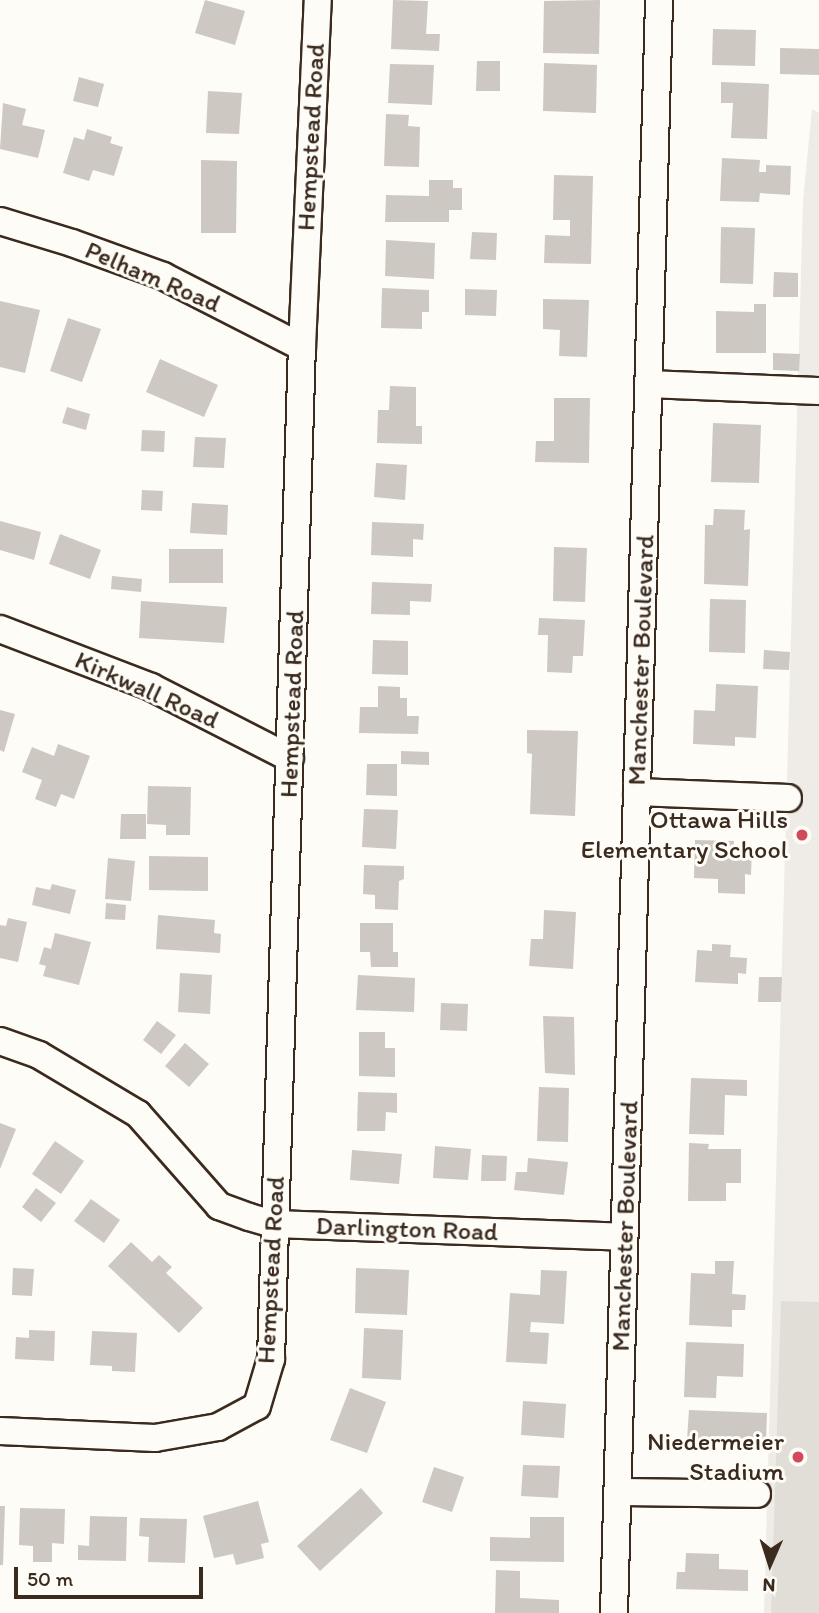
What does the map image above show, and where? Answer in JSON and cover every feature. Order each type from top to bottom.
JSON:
[{"type":"street","name":"Hempstead Road","points":[[0,1431],[155,1438],[218,1427],[257,1406],[271,1359],[302,346],[318,0]]},
{"type":"street","name":"Manchester Boulevard","points":[[614,1613],[659,0]]},
{"type":"street","name":"Pelham Road","points":[[0,221],[163,276],[302,346]]},
{"type":"street","points":[[649,384],[819,391]]},
{"type":"street","name":"Kirkwall Road","points":[[0,629],[151,687],[290,758]]},
{"type":"street","points":[[638,792],[788,798]]},
{"type":"street","name":"Darlington Road","points":[[0,1041],[39,1055],[138,1114],[219,1206],[274,1224],[624,1237]]},
{"type":"street","points":[[618,1493],[757,1494]]},
{"type":"shaded area","name":"Ottawa Hills Elementary School","points":[[812,109],[819,113],[819,1613],[764,1613],[803,200]]},
{"type":"shaded area","name":"Niedermeier Stadium","points":[[781,1301],[819,1302],[819,1613],[771,1613]]},
{"type":"building","points":[[205,0],[245,11],[235,45],[195,33]]},
{"type":"building","points":[[393,0],[428,1],[426,34],[440,34],[439,51],[391,49]]},
{"type":"building","points":[[600,0],[599,54],[543,53],[544,1]]},
{"type":"building","points":[[713,29],[756,30],[755,66],[712,65]]},
{"type":"building","points":[[780,48],[819,49],[819,75],[780,74]]},
{"type":"building","points":[[477,61],[500,61],[500,91],[476,91]]},
{"type":"building","points":[[544,63],[597,65],[596,113],[543,111]]},
{"type":"building","points":[[390,64],[434,65],[432,105],[388,103]]},
{"type":"building","points":[[79,77],[104,84],[98,107],[73,101]]},
{"type":"building","points":[[721,82],[769,84],[767,139],[731,138],[733,103],[721,103]]},
{"type":"building","points":[[208,91],[242,93],[239,134],[206,133]]},
{"type":"building","points":[[3,103],[26,109],[22,125],[45,130],[38,158],[0,149]]},
{"type":"building","points":[[386,114],[409,115],[408,126],[420,127],[419,167],[384,166]]},
{"type":"building","points":[[87,129],[112,137],[110,143],[123,147],[114,176],[93,170],[89,181],[63,173],[74,137],[84,140]]},
{"type":"building","points":[[722,158],[760,160],[759,172],[766,172],[766,165],[791,166],[790,195],[760,193],[759,202],[720,201]]},
{"type":"building","points":[[201,160],[237,161],[236,233],[201,233]]},
{"type":"building","points":[[554,175],[593,176],[591,264],[544,263],[545,235],[570,236],[570,220],[553,220]]},
{"type":"building","points":[[429,180],[453,180],[453,188],[462,188],[462,210],[449,210],[449,222],[385,222],[386,195],[429,196]]},
{"type":"building","points":[[721,227],[755,228],[753,284],[720,283]]},
{"type":"building","points":[[472,232],[497,233],[496,260],[470,259]]},
{"type":"building","points":[[386,240],[435,243],[434,279],[385,276]]},
{"type":"building","points":[[774,272],[798,273],[798,297],[773,297]]},
{"type":"building","points":[[382,288],[429,290],[429,312],[422,312],[422,329],[381,328]]},
{"type":"building","points":[[465,289],[497,290],[496,316],[465,315]]},
{"type":"building","points":[[543,299],[589,300],[587,357],[559,356],[560,330],[543,329]]},
{"type":"building","points":[[0,301],[40,310],[25,373],[0,367]]},
{"type":"building","points":[[754,304],[766,304],[766,353],[716,353],[716,311],[754,312]]},
{"type":"building","points":[[68,318],[101,329],[82,382],[50,371]]},
{"type":"building","points":[[773,353],[800,354],[799,371],[773,370]]},
{"type":"building","points":[[160,359],[218,385],[204,417],[146,392]]},
{"type":"building","points":[[390,386],[416,387],[416,426],[422,426],[422,444],[377,443],[378,410],[389,410]]},
{"type":"building","points":[[554,398],[590,398],[589,463],[535,462],[536,441],[554,441]]},
{"type":"building","points":[[67,407],[90,414],[86,430],[62,423]]},
{"type":"building","points":[[713,423],[761,425],[759,483],[711,482]]},
{"type":"building","points":[[142,430],[165,431],[164,452],[141,451]]},
{"type":"building","points":[[195,437],[226,438],[224,468],[193,467]]},
{"type":"building","points":[[376,463],[407,465],[405,500],[374,497]]},
{"type":"building","points":[[142,490],[163,491],[162,511],[141,510]]},
{"type":"building","points":[[192,503],[228,505],[227,535],[190,533]]},
{"type":"building","points":[[714,509],[745,510],[744,530],[750,529],[748,586],[704,584],[705,525],[713,525]]},
{"type":"building","points":[[0,521],[41,532],[34,560],[0,550]]},
{"type":"building","points":[[372,522],[424,524],[423,540],[413,539],[413,557],[371,555]]},
{"type":"building","points":[[60,534],[101,550],[90,579],[49,564]]},
{"type":"building","points":[[554,547],[587,548],[585,602],[553,601]]},
{"type":"building","points":[[169,549],[223,549],[223,583],[169,583]]},
{"type":"building","points":[[112,576],[142,579],[141,592],[111,589]]},
{"type":"building","points":[[372,582],[432,584],[431,602],[410,601],[410,615],[371,614]]},
{"type":"building","points":[[710,599],[746,600],[745,653],[709,652]]},
{"type":"building","points":[[141,601],[227,607],[224,643],[139,638]]},
{"type":"building","points":[[539,618],[585,620],[583,656],[573,656],[572,673],[547,672],[548,635],[538,635]]},
{"type":"building","points":[[373,640],[408,641],[408,675],[372,674]]},
{"type":"building","points":[[764,650],[790,652],[789,670],[763,669]]},
{"type":"building","points":[[716,684],[758,686],[756,738],[735,737],[735,746],[693,744],[694,710],[715,711]]},
{"type":"building","points":[[378,686],[400,687],[400,698],[407,698],[407,716],[419,716],[418,734],[359,733],[360,707],[378,707]]},
{"type":"building","points":[[0,710],[15,714],[4,752],[0,750]]},
{"type":"building","points":[[527,730],[578,731],[575,816],[530,814],[532,754],[527,753]]},
{"type":"building","points":[[58,744],[90,756],[74,799],[61,794],[56,807],[35,799],[42,780],[22,772],[32,747],[54,756]]},
{"type":"building","points":[[401,751],[429,752],[429,765],[401,764]]},
{"type":"building","points":[[367,764],[397,764],[397,796],[366,795]]},
{"type":"building","points":[[148,786],[191,787],[190,835],[166,835],[166,825],[147,824]]},
{"type":"building","points":[[364,809],[398,810],[396,849],[362,847]]},
{"type":"building","points":[[121,814],[146,814],[146,839],[120,839]]},
{"type":"building","points":[[695,840],[734,841],[734,848],[752,849],[751,875],[745,874],[745,894],[718,893],[718,879],[694,878]]},
{"type":"building","points":[[149,856],[208,857],[208,891],[149,890]]},
{"type":"building","points":[[108,858],[135,861],[131,901],[105,899]]},
{"type":"building","points":[[364,865],[404,866],[404,879],[399,881],[398,910],[375,909],[375,895],[363,894]]},
{"type":"building","points":[[52,884],[76,890],[70,914],[32,905],[36,887],[50,890]]},
{"type":"building","points":[[106,903],[126,905],[125,920],[105,919]]},
{"type":"building","points":[[544,910],[576,912],[573,969],[529,966],[531,939],[543,939]]},
{"type":"building","points":[[158,915],[215,920],[214,933],[221,934],[220,953],[156,949]]},
{"type":"building","points":[[8,918],[27,922],[18,962],[0,958],[0,925],[6,926]]},
{"type":"building","points":[[360,923],[393,923],[393,952],[398,952],[398,967],[371,967],[370,952],[360,952]]},
{"type":"building","points":[[55,933],[91,942],[79,985],[43,976],[46,966],[39,964],[44,947],[51,949]]},
{"type":"building","points":[[712,944],[731,945],[730,957],[747,958],[746,974],[738,973],[738,984],[695,982],[697,950],[712,951]]},
{"type":"building","points":[[180,973],[212,975],[210,1014],[178,1012]]},
{"type":"building","points":[[358,975],[415,978],[414,1012],[356,1010]]},
{"type":"building","points":[[759,977],[782,977],[781,1002],[758,1002]]},
{"type":"building","points":[[441,1003],[468,1004],[467,1031],[440,1030]]},
{"type":"building","points":[[543,1016],[574,1017],[575,1075],[545,1073]]},
{"type":"building","points":[[157,1021],[176,1035],[161,1054],[143,1040]]},
{"type":"building","points":[[359,1032],[385,1032],[385,1048],[395,1048],[395,1077],[359,1076]]},
{"type":"building","points":[[185,1043],[209,1064],[189,1087],[165,1066]]},
{"type":"building","points":[[691,1078],[747,1080],[747,1096],[725,1095],[724,1135],[689,1134]]},
{"type":"building","points":[[539,1087],[569,1088],[568,1142],[537,1141]]},
{"type":"building","points":[[358,1092],[397,1093],[397,1113],[386,1112],[385,1131],[357,1131]]},
{"type":"building","points":[[0,1123],[16,1129],[0,1169]]},
{"type":"building","points":[[55,1141],[84,1161],[61,1194],[32,1174]]},
{"type":"building","points":[[689,1143],[709,1144],[708,1149],[741,1149],[741,1183],[726,1183],[726,1201],[688,1201]]},
{"type":"building","points":[[435,1146],[471,1149],[468,1180],[433,1178]]},
{"type":"building","points":[[352,1150],[402,1154],[399,1184],[350,1180]]},
{"type":"building","points":[[482,1155],[507,1156],[506,1181],[481,1181]]},
{"type":"building","points":[[528,1158],[568,1162],[564,1195],[514,1190],[516,1172],[527,1172]]},
{"type":"building","points":[[36,1188],[56,1203],[41,1222],[22,1207]]},
{"type":"building","points":[[91,1199],[120,1220],[104,1243],[74,1221]]},
{"type":"building","points":[[131,1242],[152,1262],[159,1255],[172,1267],[166,1273],[203,1308],[179,1333],[108,1266]]},
{"type":"building","points":[[715,1261],[734,1261],[732,1294],[746,1295],[745,1310],[732,1310],[732,1327],[689,1325],[691,1273],[715,1274]]},
{"type":"building","points":[[13,1268],[34,1269],[32,1296],[12,1295]]},
{"type":"building","points":[[356,1268],[409,1270],[407,1315],[355,1313]]},
{"type":"building","points":[[541,1270],[567,1271],[564,1324],[531,1322],[530,1332],[549,1333],[547,1364],[506,1362],[510,1293],[540,1295]]},
{"type":"building","points":[[364,1328],[403,1330],[401,1380],[362,1378]]},
{"type":"building","points":[[29,1330],[55,1331],[54,1361],[15,1359],[16,1337],[29,1338]]},
{"type":"building","points":[[92,1331],[137,1333],[135,1372],[112,1371],[112,1366],[90,1365]]},
{"type":"building","points":[[686,1342],[744,1344],[743,1377],[717,1376],[716,1398],[684,1397]]},
{"type":"building","points":[[350,1388],[386,1402],[367,1453],[330,1440]]},
{"type":"building","points":[[523,1401],[566,1404],[564,1438],[521,1435]]},
{"type":"building","points":[[689,1410],[767,1413],[766,1442],[687,1439]]},
{"type":"building","points":[[523,1465],[560,1466],[558,1498],[521,1496]]},
{"type":"building","points":[[434,1467],[464,1477],[452,1512],[422,1502]]},
{"type":"building","points":[[361,1488],[383,1513],[320,1571],[297,1546]]},
{"type":"building","points":[[258,1501],[269,1542],[261,1544],[264,1558],[236,1565],[233,1554],[214,1558],[203,1516]]},
{"type":"building","points":[[0,1506],[5,1506],[3,1565],[0,1565]]},
{"type":"building","points":[[20,1508],[65,1509],[64,1544],[52,1543],[52,1562],[33,1562],[33,1546],[19,1545]]},
{"type":"building","points":[[90,1516],[127,1517],[126,1561],[78,1560],[78,1545],[89,1546]]},
{"type":"building","points":[[530,1517],[564,1517],[564,1562],[490,1561],[490,1537],[530,1538]]},
{"type":"building","points":[[140,1518],[187,1519],[185,1563],[148,1562],[149,1537],[139,1536]]},
{"type":"building","points":[[686,1553],[719,1554],[719,1569],[748,1570],[748,1591],[676,1589],[677,1572],[685,1572]]},
{"type":"building","points":[[496,1570],[520,1571],[520,1598],[559,1600],[559,1613],[495,1613]]},
{"type":"place","name":"Ottawa Hills Elementary School","points":[[802,835]]},
{"type":"place","name":"Niedermeier Stadium","points":[[798,1457]]}]
